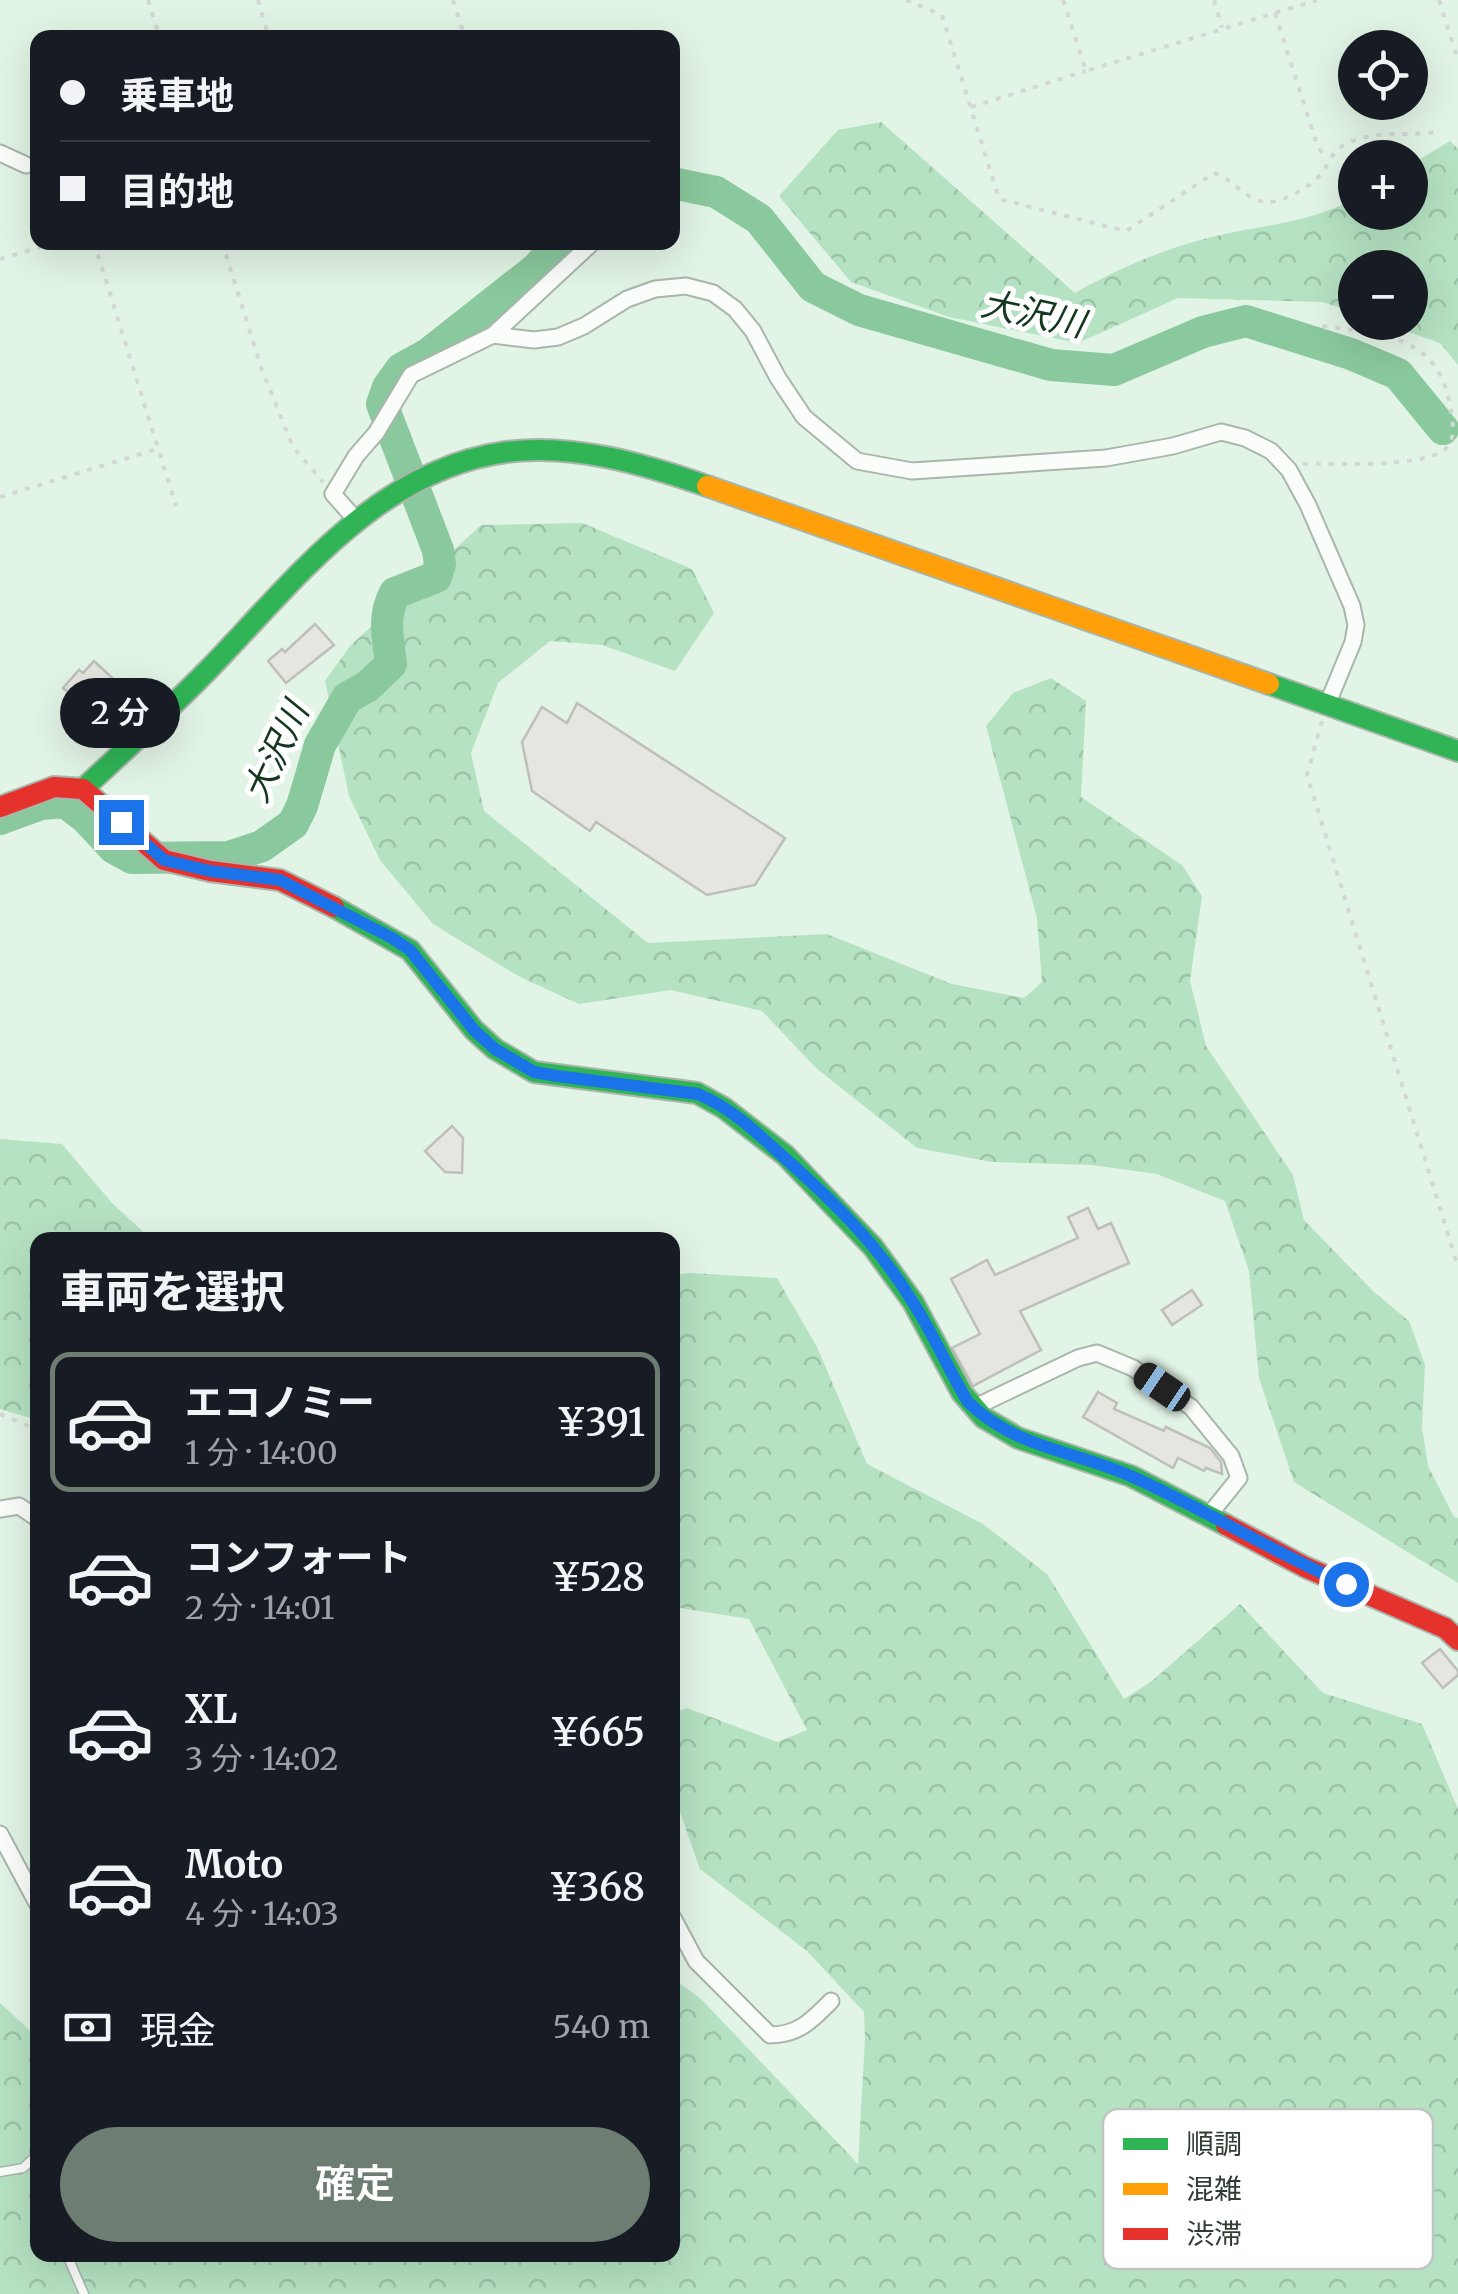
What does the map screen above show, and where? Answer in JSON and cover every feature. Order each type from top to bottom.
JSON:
[{"type":"street","points":[[0,153],[26,165]]},
{"type":"street","points":[[357,521],[332,494],[410,375],[494,335],[584,250]]},
{"type":"street","points":[[494,335],[534,340],[558,336],[584,326],[627,298],[656,288],[686,286],[714,293],[735,309],[753,331],[804,417],[857,461],[912,471],[1106,458],[1173,446],[1221,432],[1245,438],[1271,451],[1289,470],[1352,606],[1356,625],[1353,642],[1327,705]]},
{"type":"street","points":[[83,788],[206,672],[326,547],[388,496],[428,475],[466,462],[502,452],[548,450],[582,453],[689,480],[1458,751]]},
{"type":"street","points":[[0,807],[54,787],[83,788],[164,860],[198,869],[280,880],[392,938],[410,950],[474,1030],[513,1062],[534,1072],[557,1076],[698,1094],[734,1113],[819,1189],[873,1245],[912,1300],[973,1408],[996,1427],[1018,1438],[1091,1460],[1209,1515],[1290,1559],[1445,1628],[1458,1640]]},
{"type":"street","points":[[973,1408],[1088,1356],[1098,1354],[1133,1368],[1191,1407],[1231,1456],[1239,1478],[1209,1515]]},
{"type":"street","points":[[0,1509],[19,1506],[30,1514]]},
{"type":"street","points":[[0,1834],[30,1890]]},
{"type":"street","points":[[680,1931],[696,1961],[770,2035],[804,2028],[832,2001]]},
{"type":"lane","points":[[0,2172],[23,2168],[30,2161]]},
{"type":"lane","points":[[70,2262],[84,2294]]},
{"type":"path","points":[[148,0],[157,30]]},
{"type":"path","points":[[258,0],[267,30]]},
{"type":"path","points":[[453,0],[462,30]]},
{"type":"path","points":[[907,0],[942,15],[999,199],[1126,231],[1214,172],[1228,177],[1250,198],[1270,203],[1306,188],[1322,174],[1328,158],[1366,136],[1436,132]]},
{"type":"path","points":[[1063,0],[1086,71]]},
{"type":"path","points":[[1214,0],[1222,28]]},
{"type":"path","points":[[971,108],[1316,0]]},
{"type":"path","points":[[1439,0],[1458,60]]},
{"type":"path","points":[[1275,12],[1318,148],[1328,158]]},
{"type":"path","points":[[0,260],[31,250]]},
{"type":"path","points":[[96,250],[176,506]]},
{"type":"path","points":[[224,250],[260,368],[293,447],[332,494]]},
{"type":"path","points":[[1289,470],[1304,464],[1418,459],[1436,455],[1452,441],[1448,397],[1426,353],[1401,339],[1316,325]]},
{"type":"path","points":[[0,497],[157,449]]},
{"type":"path","points":[[1327,705],[1307,775],[1458,1267]]},
{"type":"path","points":[[0,1414],[30,1427]]},
{"type":"green space","points":[[881,122],[1075,293],[1176,247],[1304,218],[1338,206],[1338,230],[1428,230],[1428,154],[1450,141],[1458,149],[1458,365],[1440,343],[1428,339],[1428,250],[1338,250],[1338,307],[1323,302],[1178,298],[1078,343],[949,317],[851,282],[779,196],[838,130]]},
{"type":"green space","points":[[582,523],[692,569],[714,613],[675,671],[602,645],[550,641],[498,683],[471,753],[484,811],[648,943],[827,934],[952,984],[1024,998],[1042,982],[1037,918],[986,726],[1013,693],[1051,678],[1086,701],[1081,797],[1182,865],[1202,896],[1190,981],[1206,1046],[1293,1175],[1304,1220],[1374,1292],[1409,1321],[1425,1365],[1422,1428],[1428,1466],[1458,1518],[1458,1583],[1294,1482],[1259,1378],[1249,1271],[1225,1201],[1157,1174],[1092,1165],[992,1162],[917,1148],[816,1068],[762,1011],[671,990],[579,1004],[520,977],[433,924],[380,860],[349,796],[325,681],[350,646],[481,525]]},
{"type":"green space","points":[[0,1139],[62,1144],[112,1203],[143,1232],[30,1232],[30,1418],[0,1409]]},
{"type":"green space","points":[[680,1274],[777,1278],[817,1347],[867,1464],[983,1524],[1047,1574],[1124,1699],[1152,1681],[1240,1604],[1323,1693],[1422,1724],[1458,1809],[1458,2294],[0,2294],[0,2003],[30,2031],[30,2262],[680,2262],[680,1983],[702,2000],[858,2164],[864,2012],[807,1951],[700,1869],[680,1812],[680,1710],[687,1708],[777,1742],[807,1730],[749,1619],[680,1608]]},
{"type":"building","points":[[315,624],[334,645],[286,683],[268,661],[282,649],[285,652]]},
{"type":"building","points":[[94,661],[136,700],[116,723],[119,726],[106,737],[78,711],[85,705],[63,688],[79,670],[83,673]]},
{"type":"building","points":[[577,703],[785,838],[755,885],[707,895],[596,822],[590,831],[532,791],[522,742],[542,707],[567,723]]},
{"type":"building","points":[[452,1126],[463,1138],[462,1173],[445,1172],[425,1151]]},
{"type":"building","points":[[1088,1208],[1098,1229],[1111,1223],[1129,1263],[1020,1311],[1041,1350],[973,1386],[952,1348],[980,1334],[951,1279],[987,1260],[995,1275],[1078,1238],[1068,1217]]},
{"type":"building","points":[[1192,1290],[1202,1305],[1172,1325],[1162,1310]]},
{"type":"building","points":[[1098,1392],[1117,1403],[1114,1409],[1210,1448],[1221,1462],[1222,1474],[1206,1468],[1204,1471],[1178,1458],[1173,1468],[1083,1417]]},
{"type":"building","points":[[1440,1649],[1458,1671],[1443,1688],[1422,1663]]},
{"type":"waterway","name":"大沢川","points":[[680,185],[716,192],[759,219],[813,287],[859,310],[1051,365],[1114,370],[1203,332],[1246,321],[1351,354],[1398,374],[1443,429]]},
{"type":"waterway","name":"大沢川","points":[[0,819],[41,804],[65,802],[114,848],[132,858],[229,857],[262,846],[293,824],[320,745],[347,698],[368,686],[391,664],[387,619],[395,593],[436,577],[440,564],[382,404],[388,387],[401,369],[428,354],[536,269],[554,250]]},
{"type":"traffic: fast","points":[[83,789],[195,684],[307,566],[378,505],[418,481],[460,463],[506,452],[557,450],[633,463],[707,486]]},
{"type":"traffic: fast","points":[[1269,684],[1458,751]]},
{"type":"traffic: fast","points":[[334,907],[410,950],[474,1030],[495,1049],[534,1072],[697,1093],[724,1108],[785,1155],[873,1247],[913,1302],[962,1393],[984,1418],[1018,1438],[1131,1476],[1226,1525]]},
{"type":"traffic: slow","points":[[707,486],[1269,684]]},
{"type":"traffic: jam","points":[[0,807],[54,787],[83,789],[164,860],[210,871],[280,880],[334,907]]},
{"type":"traffic: jam","points":[[1226,1525],[1305,1567],[1445,1628],[1458,1640]]},
{"type":"route","points":[[121,822],[164,860],[186,867],[280,880],[392,938],[410,950],[474,1030],[513,1062],[534,1072],[662,1088],[715,1101],[734,1113],[819,1189],[873,1245],[912,1300],[968,1402],[980,1416],[1018,1438],[1134,1477],[1346,1584]]}]
